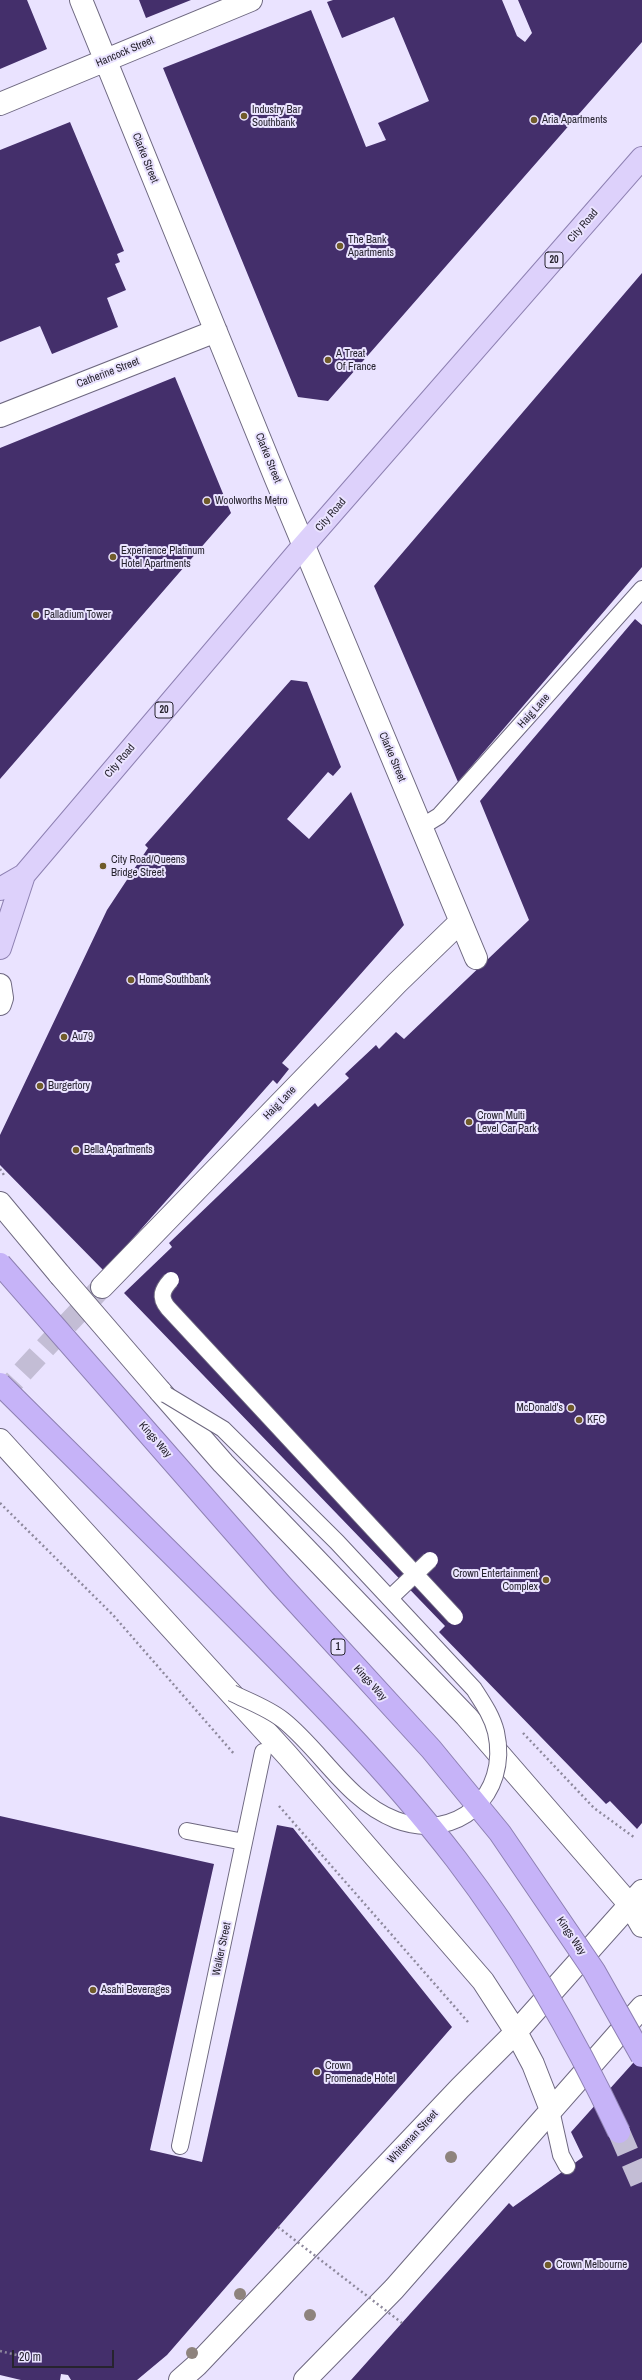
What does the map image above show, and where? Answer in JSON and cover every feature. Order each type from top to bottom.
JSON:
[{"type":"highway","name":"Kings Way","points":[[0,1264],[281,1585],[430,1749],[500,1833],[594,1971],[642,2056]]},
{"type":"highway","points":[[0,1384],[310,1692],[391,1782],[456,1859],[499,1921],[565,2025],[619,2132]]},
{"type":"main road","name":"City Road","points":[[0,889],[24,875],[304,546],[642,158]]},
{"type":"main road","name":"City Road","points":[[0,948],[24,875]]},
{"type":"street","name":"Clarke Street","points":[[81,0],[304,546],[476,958]]},
{"type":"street","name":"Hancock Street","points":[[0,104],[251,0]]},
{"type":"street","name":"Catherine Street","points":[[0,416],[216,331]]},
{"type":"street","name":"Haig Lane","points":[[102,1287],[397,983],[460,922]]},
{"type":"street","points":[[0,985],[2,998],[0,1004]]},
{"type":"street","points":[[0,1203],[223,1463],[466,1716],[636,1898],[642,1926]]},
{"type":"street","points":[[0,1440],[232,1693],[492,1993],[516,2032],[533,2064],[551,2110]]},
{"type":"street","name":"Whiteman Street","points":[[180,2380],[197,2365],[460,2088],[516,2032],[636,1898]]},
{"type":"street","points":[[305,2380],[394,2290],[642,2007]]},
{"type":"lane","name":"Haig Lane","points":[[421,827],[440,816],[642,589]]},
{"type":"lane","points":[[171,1280],[164,1288],[162,1297],[168,1308],[455,1617]]},
{"type":"lane","points":[[160,1391],[223,1429],[390,1598],[474,1689],[492,1719],[498,1747],[497,1763],[493,1778],[480,1804],[460,1819],[447,1824],[424,1825],[396,1820],[375,1810],[359,1798],[282,1719],[232,1693]]},
{"type":"lane","points":[[390,1598],[430,1560]]},
{"type":"lane","name":"Walker Street","points":[[180,2146],[263,1752]]},
{"type":"lane","points":[[187,1831],[244,1842]]},
{"type":"lane","points":[[551,2110],[561,2155],[567,2166]]},
{"type":"path","points":[[278,2227],[402,2323]]},
{"type":"path","points":[[0,2352],[37,2360]]},
{"type":"building","points":[[0,0],[27,0],[47,49],[0,69]]},
{"type":"building","points":[[139,0],[191,0],[146,18]]},
{"type":"building","points":[[333,0],[502,0],[517,36],[525,42],[532,33],[518,0],[642,0],[642,42],[328,401],[298,397],[163,68],[311,10],[366,147],[386,140],[378,123],[429,101],[394,17],[342,38],[327,2]]},
{"type":"building","points":[[70,122],[124,251],[117,254],[120,262],[115,264],[126,290],[107,298],[118,327],[52,354],[40,326],[0,342],[0,150]]},
{"type":"building","points":[[642,273],[642,567],[458,782],[374,586]]},
{"type":"building","name":"Experience Platinum Hotel Apartments","points":[[175,377],[231,513],[0,779],[0,448]]},
{"type":"building","name":"Crown Multi Level Car Park","points":[[635,619],[642,625],[642,1823],[637,1829],[610,1801],[606,1804],[439,1632],[445,1626],[124,1293],[172,1247],[169,1243],[315,1103],[318,1107],[349,1078],[345,1074],[376,1045],[379,1049],[396,1032],[404,1039],[529,920],[480,801]]},
{"type":"building","points":[[291,680],[307,682],[341,767],[333,776],[328,772],[287,819],[309,839],[351,792],[404,925],[282,1063],[289,1069],[277,1084],[273,1080],[104,1271],[0,1165],[0,1135],[107,910],[148,848],[145,845]]},
{"type":"building","name":"Crown Promenade Hotel","points":[[0,1816],[214,1864],[150,2150],[202,2162],[277,1825],[293,1828],[452,2027],[167,2355],[137,2380],[71,2380],[68,2375],[61,2374],[60,2380],[21,2380],[0,2375]]},
{"type":"building","name":"Crown Melbourne","points":[[642,2053],[642,2380],[351,2380],[509,2203],[513,2207],[583,2157],[571,2132]]},
{"type":"tunnel","points":[[0,1396],[102,1287]]},
{"type":"tunnel","points":[[619,2132],[642,2185]]},
{"type":"place","name":"Industry Bar Southbank","points":[[244,116]]},
{"type":"place","name":"Aria Apartments","points":[[534,120]]},
{"type":"place","name":"The Bank Apartments","points":[[340,246]]},
{"type":"place","name":"A Treat Of France","points":[[328,360]]},
{"type":"place","name":"Woolworths Metro","points":[[207,501]]},
{"type":"place","name":"Experience Platinum Hotel Apartments","points":[[113,557]]},
{"type":"place","name":"Palladium Tower","points":[[36,615]]},
{"type":"place","name":"City Road/Queens Bridge Street","points":[[103,866]]},
{"type":"place","name":"Home Southbank","points":[[131,980]]},
{"type":"place","name":"Au79","points":[[64,1037]]},
{"type":"place","name":"Burgertory","points":[[40,1086]]},
{"type":"place","name":"Crown Multi Level Car Park","points":[[469,1122]]},
{"type":"place","name":"Bella Apartments","points":[[76,1150]]},
{"type":"place","name":"McDonald's","points":[[571,1408]]},
{"type":"place","name":"KFC","points":[[579,1420]]},
{"type":"place","name":"Crown Entertainment Complex","points":[[546,1580]]},
{"type":"place","name":"Asahi Beverages","points":[[93,1990]]},
{"type":"place","name":"Crown Promenade Hotel","points":[[317,2072]]},
{"type":"place","name":"Crown Melbourne","points":[[548,2265]]}]
